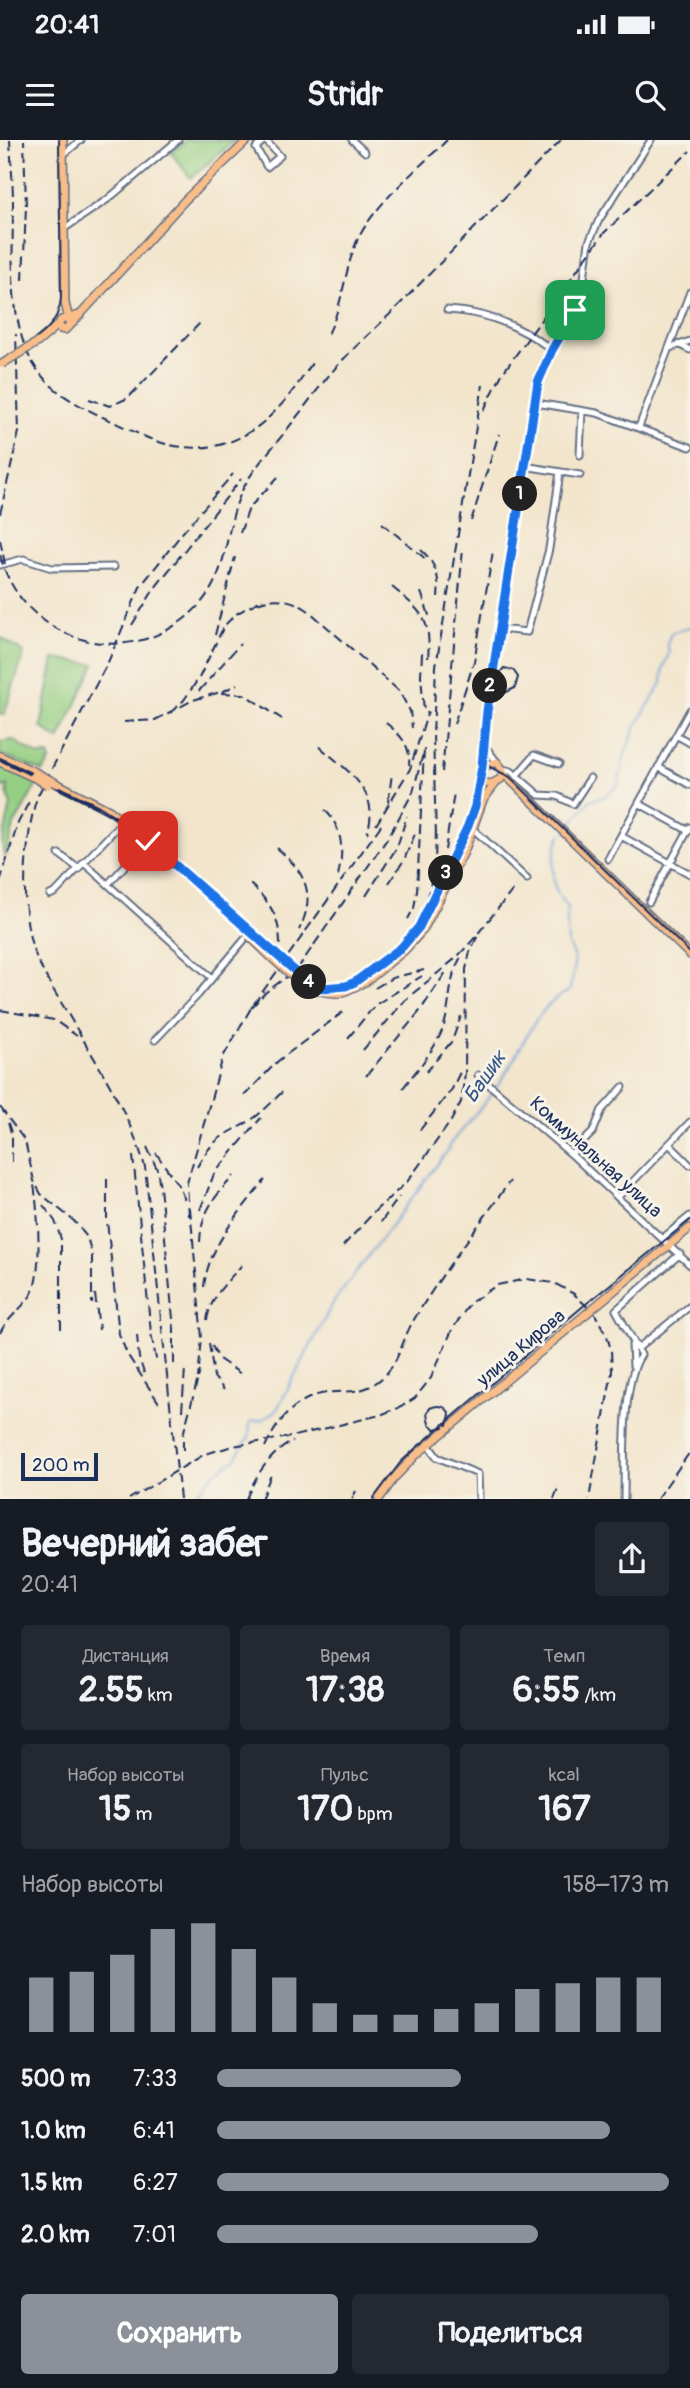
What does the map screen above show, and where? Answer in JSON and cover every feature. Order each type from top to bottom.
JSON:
[{"type":"main road","points":[[63,140],[64,324]]},
{"type":"main road","points":[[1,365],[83,313],[185,200],[248,140]]},
{"type":"main road","points":[[0,756],[109,810],[249,936],[309,982],[340,991],[412,937],[425,917],[483,800],[498,782],[501,768]]},
{"type":"main road","points":[[0,762],[34,775]]},
{"type":"main road","points":[[471,827],[482,767],[501,768],[690,956]]},
{"type":"main road","points":[[479,781],[486,784],[514,778]]},
{"type":"main road","points":[[56,786],[97,809],[147,843]]},
{"type":"main road","name":"улица Кирова","points":[[379,1499],[395,1477],[429,1446],[690,1228]]},
{"type":"street","points":[[64,154],[81,140]]},
{"type":"street","points":[[65,228],[108,199],[169,143],[178,140]]},
{"type":"street","points":[[264,140],[280,156],[267,167],[256,148],[264,140]]},
{"type":"street","points":[[352,140],[365,152]]},
{"type":"street","points":[[482,767],[487,711],[538,382],[552,350],[575,310],[584,278],[589,242],[599,220],[650,140]]},
{"type":"street","points":[[639,427],[690,292]]},
{"type":"street","points":[[447,310],[483,316],[510,325],[530,334],[552,350]]},
{"type":"street","points":[[671,345],[690,341]]},
{"type":"street","points":[[680,345],[690,349]]},
{"type":"street","points":[[536,403],[597,413],[690,447]]},
{"type":"street","points":[[580,455],[582,411]]},
{"type":"street","points":[[524,466],[580,475]]},
{"type":"street","points":[[500,629],[527,632],[549,550],[560,472]]},
{"type":"street","points":[[0,565],[23,559],[52,568],[114,567]]},
{"type":"street","points":[[608,859],[690,710]]},
{"type":"street","points":[[676,735],[690,743]]},
{"type":"street","points":[[484,745],[501,768]]},
{"type":"street","points":[[559,764],[534,755],[514,778],[539,795],[557,796],[573,804],[590,778]]},
{"type":"street","points":[[658,768],[690,785]]},
{"type":"street","points":[[640,804],[689,830],[649,902]]},
{"type":"street","points":[[50,895],[79,869],[120,824]]},
{"type":"street","points":[[471,827],[527,879]]},
{"type":"street","points":[[621,836],[690,874]]},
{"type":"street","points":[[108,884],[147,843]]},
{"type":"street","points":[[59,854],[79,869]]},
{"type":"street","points":[[84,863],[212,978]]},
{"type":"street","points":[[155,1040],[249,936]]},
{"type":"street","name":"Коммунальная улица","points":[[478,1075],[618,1196],[690,1265]]},
{"type":"street","points":[[571,1154],[593,1132],[603,1110],[623,1087]]},
{"type":"street","points":[[618,1196],[690,1122]]},
{"type":"street","points":[[669,1144],[690,1165]]},
{"type":"street","points":[[663,1238],[690,1216]]},
{"type":"street","points":[[639,1352],[616,1310],[680,1254]]},
{"type":"street","points":[[624,1499],[626,1422],[634,1366],[639,1352],[690,1306]]},
{"type":"street","points":[[632,1340],[634,1366]]},
{"type":"street","points":[[429,1446],[437,1457],[478,1474],[479,1499]]},
{"type":"green space","points":[[186,140],[235,140],[191,178],[171,153]]},
{"type":"green space","points":[[0,637],[24,653],[4,715],[0,714]]},
{"type":"green space","points":[[54,659],[95,664],[59,740],[41,727]]},
{"type":"green space","points":[[13,740],[39,756],[49,755],[50,761],[43,772],[0,754],[0,742]]},
{"type":"green space","points":[[0,766],[37,784],[14,825],[6,856],[2,844],[11,805],[8,786],[0,787]]},
{"type":"waterway","name":"Башик","points":[[565,832],[590,800],[606,796],[618,785],[625,753],[637,724],[662,683],[671,633],[690,627]]},
{"type":"waterway","name":"Башик","points":[[170,1499],[194,1495],[216,1472],[236,1459],[249,1438],[250,1422],[261,1420],[276,1411],[333,1303],[450,1144],[495,1089],[537,1018],[546,1007],[569,991],[574,961],[568,944],[568,908],[558,894],[553,872],[554,856],[561,835]]},
{"type":"tram line","points":[[0,361],[40,336],[59,310],[59,140]]},
{"type":"tram line","points":[[0,758],[99,806],[121,820],[303,980],[328,991],[347,988],[364,979],[395,955],[422,926],[475,814],[496,677],[504,668],[513,670],[518,677],[515,688],[500,695],[493,702],[476,814],[423,927],[390,961],[365,980],[348,990],[333,992],[322,991],[302,981],[120,821],[0,760]]},
{"type":"tram line","points":[[484,756],[488,766],[510,777],[690,953]]},
{"type":"tram line","points":[[373,1499],[400,1463],[416,1448],[690,1220]]},
{"type":"tram line","points":[[444,1427],[435,1429],[429,1424],[427,1413],[430,1408],[445,1408],[450,1415],[447,1425]]},
{"type":"railway","points":[[10,140],[16,313],[31,361],[58,391],[94,413],[158,442],[191,448],[214,446],[234,440],[269,417],[285,401],[312,363]]},
{"type":"railway","points":[[23,280],[26,206],[24,140]]},
{"type":"railway","points":[[328,334],[353,252],[365,227],[398,188],[447,140]]},
{"type":"railway","points":[[0,555],[11,583],[27,606],[48,624],[72,636],[99,643],[126,643],[154,636],[180,622],[199,606],[211,588],[225,553],[239,497],[249,478],[319,387],[561,140]]},
{"type":"railway","points":[[484,410],[502,374],[604,233],[690,151]]},
{"type":"railway","points":[[89,399],[110,406],[128,398],[200,323]]},
{"type":"railway","points":[[0,514],[19,432],[16,334]]},
{"type":"railway","points":[[436,836],[433,735],[436,666],[483,385]]},
{"type":"railway","points":[[471,521],[499,434]]},
{"type":"railway","points":[[180,1499],[145,1167],[121,1107],[37,958],[30,938],[25,874],[31,824],[38,795],[109,660],[140,587],[233,474]]},
{"type":"railway","points":[[240,533],[249,508],[278,477]]},
{"type":"railway","points":[[132,625],[154,589],[241,479]]},
{"type":"railway","points":[[382,523],[427,560]]},
{"type":"railway","points":[[0,540],[5,564]]},
{"type":"railway","points":[[442,772],[463,549]]},
{"type":"railway","points":[[421,550],[436,571],[438,597]]},
{"type":"railway","points":[[454,724],[474,662],[493,551]]},
{"type":"railway","points":[[215,635],[235,557]]},
{"type":"railway","points":[[392,587],[411,603],[423,618],[428,635],[428,660]]},
{"type":"railway","points":[[421,592],[430,618]]},
{"type":"railway","points":[[171,713],[199,678],[224,626],[236,614],[263,599]]},
{"type":"railway","points":[[257,603],[284,600],[309,611],[399,691],[410,711],[412,728]]},
{"type":"railway","points":[[199,691],[240,644]]},
{"type":"railway","points":[[422,653],[424,712]]},
{"type":"railway","points":[[124,722],[155,720],[193,700],[224,691],[237,684]]},
{"type":"railway","points":[[221,693],[244,694],[282,719]]},
{"type":"railway","points":[[376,825],[410,769],[428,711]]},
{"type":"railway","points":[[386,723],[404,741],[409,765]]},
{"type":"railway","points":[[319,746],[350,773],[366,793],[370,805],[367,833]]},
{"type":"railway","points":[[251,1008],[265,993],[298,968],[389,836],[413,792],[424,750],[417,891],[414,908],[408,919]]},
{"type":"railway","points":[[388,802],[392,774]]},
{"type":"railway","points":[[445,850],[454,793]]},
{"type":"railway","points":[[0,882],[18,823],[30,800]]},
{"type":"railway","points":[[325,810],[336,825],[341,842],[337,879]]},
{"type":"railway","points":[[366,896],[397,847],[407,816]]},
{"type":"railway","points":[[189,1216],[187,1183],[223,1057],[251,1008],[384,821]]},
{"type":"railway","points":[[427,900],[435,863],[436,828]]},
{"type":"railway","points":[[389,883],[404,860],[415,834]]},
{"type":"railway","points":[[277,848],[295,866],[305,884],[307,905],[299,930]]},
{"type":"railway","points":[[250,884],[273,912],[280,946]]},
{"type":"railway","points":[[363,1050],[405,1000],[456,958],[472,941],[516,886]]},
{"type":"railway","points":[[343,1246],[377,1209],[407,1182],[451,1121],[461,1102],[465,1073],[466,969],[478,935]]},
{"type":"railway","points":[[403,1088],[427,1057],[442,1031],[454,972],[461,957]]},
{"type":"railway","points":[[366,1076],[420,1011],[448,969]]},
{"type":"railway","points":[[375,988],[392,978],[424,970]]},
{"type":"railway","points":[[348,1038],[375,1005],[422,976]]},
{"type":"railway","points":[[0,1010],[54,1020],[77,1036]]},
{"type":"railway","points":[[244,1096],[278,1061],[343,1012]]},
{"type":"railway","points":[[426,1072],[452,1041],[461,1016]]},
{"type":"railway","points":[[420,1130],[452,1089],[460,1072]]},
{"type":"railway","points":[[197,1167],[216,1141],[254,1118],[283,1091]]},
{"type":"railway","points":[[0,1107],[25,1141],[34,1181],[41,1194],[74,1221],[87,1237],[92,1254],[92,1304]]},
{"type":"railway","points":[[200,1210],[214,1174],[261,1118]]},
{"type":"railway","points":[[8,1123],[12,1136],[12,1162]]},
{"type":"railway","points":[[147,1147],[157,1169],[160,1187],[174,1329],[174,1368]]},
{"type":"railway","points":[[156,1153],[185,1200]]},
{"type":"railway","points":[[133,1156],[151,1333],[157,1364]]},
{"type":"railway","points":[[200,1242],[203,1222],[210,1205],[234,1176]]},
{"type":"railway","points":[[107,1179],[107,1221],[119,1334],[127,1354],[161,1406]]},
{"type":"railway","points":[[204,1287],[218,1244],[265,1180]]},
{"type":"railway","points":[[265,1447],[280,1422],[302,1402],[330,1392],[361,1390],[385,1375],[394,1363],[423,1305],[510,1181]]},
{"type":"railway","points":[[0,1333],[31,1295],[35,1286],[38,1242],[34,1185]]},
{"type":"railway","points":[[381,1222],[399,1197]]},
{"type":"railway","points":[[43,1205],[55,1221],[61,1239],[61,1329]]},
{"type":"railway","points":[[190,1208],[202,1338],[198,1378]]},
{"type":"railway","points":[[207,1320],[216,1297],[242,1265]]},
{"type":"railway","points":[[129,1499],[205,1454],[233,1446],[290,1437],[380,1415],[401,1407],[415,1398],[431,1378],[452,1330],[470,1303],[497,1285],[526,1279],[554,1283],[574,1294],[595,1314],[607,1336],[612,1372],[589,1499]]},
{"type":"railway","points":[[95,1294],[99,1330]]},
{"type":"railway","points":[[137,1335],[139,1358],[144,1373]]},
{"type":"railway","points":[[209,1343],[214,1377],[224,1390]]},
{"type":"railway","points":[[212,1346],[219,1359],[241,1374]]},
{"type":"railway","points":[[182,1411],[185,1369]]},
{"type":"railway","points":[[183,1450],[183,1435],[200,1371]]},
{"type":"railway","points":[[246,1499],[264,1466],[277,1452],[293,1441]]},
{"type":"railway","points":[[657,1499],[690,1452]]},
{"type":"railway","points":[[261,1499],[271,1475]]},
{"type":"railway","points":[[554,1499],[558,1488]]},
{"type":"railway","points":[[352,1499],[356,1491]]},
{"type":"route","points":[[148,841],[304,979],[316,986],[333,989],[355,982],[412,937],[425,917],[460,846],[475,806],[538,382],[552,350],[575,310]]}]
